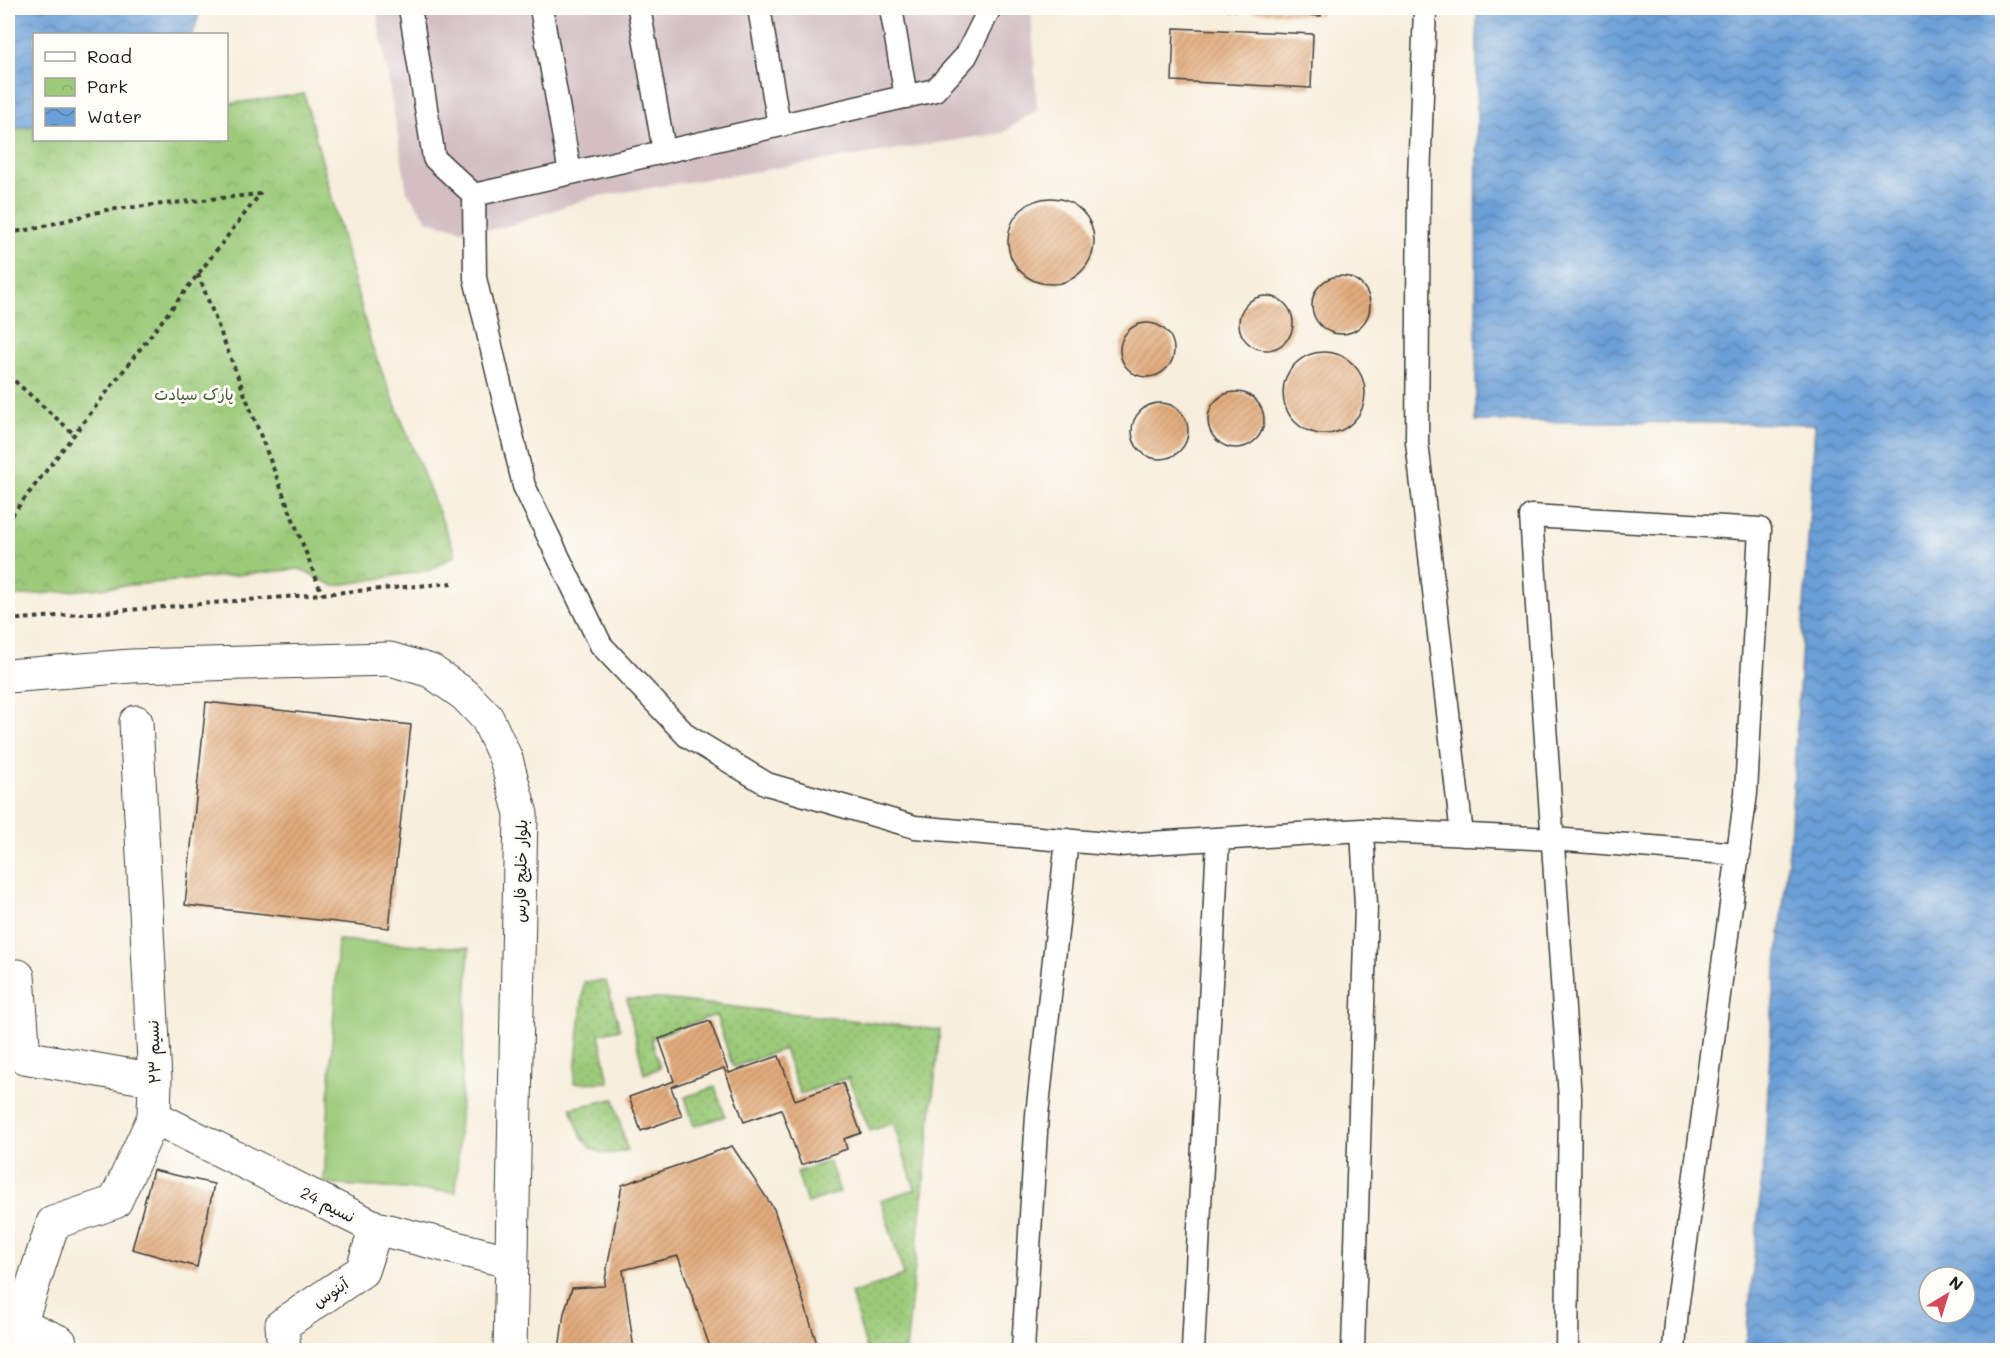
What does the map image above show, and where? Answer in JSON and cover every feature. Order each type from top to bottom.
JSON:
[{"type":"street","name":"بلوار خلیج فارس","points":[[8,676],[131,666],[390,659],[431,671],[465,695],[487,718],[506,759],[521,814],[510,1350]]},
{"type":"street","name":"نسیم ۲۳","points":[[14,1335],[53,1223],[115,1202],[154,1117],[155,1080],[136,722]]},
{"type":"street","points":[[8,976],[18,976],[24,1058],[155,1080]]},
{"type":"street","name":"نسیم 24","points":[[154,1117],[376,1228],[512,1262]]},
{"type":"street","name":"آبنوس","points":[[284,1350],[282,1325],[362,1271],[376,1228]]},
{"type":"street","points":[[14,1335],[60,1342],[61,1350]]},
{"type":"lane","points":[[410,8],[434,158],[474,195],[475,278],[524,486],[601,645],[687,736],[766,784],[915,827],[1119,845],[1362,830],[1553,838],[1738,854]]},
{"type":"lane","points":[[541,8],[570,173]]},
{"type":"lane","points":[[639,8],[664,151]]},
{"type":"lane","points":[[759,8],[779,125]]},
{"type":"lane","points":[[891,8],[906,97]]},
{"type":"lane","points":[[474,195],[935,90],[966,56],[990,8]]},
{"type":"lane","points":[[1425,8],[1419,182],[1417,442],[1462,835]]},
{"type":"lane","points":[[1567,1350],[1570,1099],[1531,516],[1760,529],[1746,793],[1677,1309],[1674,1350]]},
{"type":"lane","points":[[1353,1350],[1366,905],[1362,830]]},
{"type":"lane","points":[[1193,1350],[1218,839]]},
{"type":"lane","points":[[1023,1350],[1036,1115],[1067,840]]},
{"type":"path","points":[[8,232],[33,229],[106,210],[260,194],[8,519]]},
{"type":"path","points":[[198,274],[322,594]]},
{"type":"path","points":[[8,375],[75,435]]},
{"type":"path","points":[[8,620],[453,583]]},
{"type":"shaded area","points":[[376,8],[1031,8],[1037,110],[1002,133],[592,197],[512,225],[474,233],[428,221],[407,191]]},
{"type":"green space","name":"پارک سیادت","points":[[304,94],[372,347],[456,555],[430,570],[334,586],[300,569],[8,597],[8,129],[33,126],[33,141],[228,141],[228,104]]},
{"type":"green space","points":[[338,940],[469,948],[456,1192],[324,1184]]},
{"type":"green space","points":[[606,981],[620,1029],[599,1034],[609,1082],[574,1083],[584,982]]},
{"type":"green space","points":[[627,999],[663,999],[940,1030],[906,1350],[867,1350],[851,1294],[904,1275],[881,1200],[915,1189],[893,1123],[870,1131],[848,1078],[800,1094],[784,1049],[733,1067],[716,1015],[651,1038],[660,1068],[644,1074]]},
{"type":"green space","points":[[715,1087],[725,1116],[694,1126],[685,1097]]},
{"type":"green space","points":[[614,1099],[627,1150],[614,1153],[595,1151],[583,1138],[571,1108]]},
{"type":"green space","points":[[829,1161],[840,1192],[807,1203],[797,1172]]},
{"type":"water","points":[[8,8],[201,8],[193,33],[33,33],[33,126],[8,129]]},
{"type":"water","points":[[1477,8],[2002,8],[2002,1350],[1745,1350],[1765,1147],[1772,1012],[1790,839],[1815,424],[1476,421]]},
{"type":"building","points":[[1321,8],[1321,16],[1207,9]]},
{"type":"building","points":[[1174,28],[1313,34],[1311,88],[1172,81]]},
{"type":"building","points":[[1051,198],[1075,205],[1087,217],[1094,241],[1087,265],[1075,277],[1051,284],[1027,277],[1015,265],[1008,241],[1015,217],[1027,205]]},
{"type":"building","points":[[1341,276],[1352,278],[1365,289],[1370,305],[1368,316],[1357,329],[1341,334],[1330,332],[1317,321],[1312,305],[1314,294],[1325,281]]},
{"type":"building","points":[[1261,296],[1271,296],[1281,300],[1289,308],[1293,323],[1289,338],[1281,346],[1271,350],[1261,350],[1251,346],[1243,338],[1239,328],[1239,318],[1243,308],[1251,300]]},
{"type":"building","points":[[1147,323],[1157,325],[1166,331],[1172,340],[1174,350],[1172,360],[1166,369],[1157,375],[1147,377],[1137,375],[1128,369],[1122,360],[1120,350],[1122,340],[1128,331],[1137,325]]},
{"type":"building","points":[[1324,352],[1340,355],[1353,364],[1362,377],[1365,393],[1362,409],[1353,422],[1340,431],[1324,434],[1308,431],[1295,422],[1286,409],[1283,393],[1286,377],[1295,364],[1308,355]]},
{"type":"building","points":[[1236,392],[1247,394],[1256,400],[1262,409],[1264,420],[1262,431],[1256,440],[1247,446],[1236,448],[1225,446],[1216,440],[1210,431],[1208,420],[1210,409],[1216,400],[1225,394]]},
{"type":"building","points":[[1160,403],[1171,405],[1180,411],[1186,420],[1188,431],[1186,442],[1180,451],[1171,457],[1160,459],[1149,457],[1140,451],[1134,442],[1132,431],[1134,420],[1140,411],[1149,405]]},
{"type":"building","points":[[206,702],[411,725],[389,928],[185,905]]},
{"type":"building","points":[[710,1021],[729,1073],[779,1056],[795,1100],[843,1083],[861,1133],[844,1139],[847,1149],[801,1165],[781,1109],[744,1122],[724,1068],[671,1087],[682,1116],[641,1131],[629,1097],[674,1081],[659,1039]]},
{"type":"building","points":[[732,1146],[774,1209],[819,1350],[711,1350],[678,1256],[623,1270],[634,1350],[559,1350],[564,1313],[572,1288],[604,1286],[622,1185]]},
{"type":"building","points":[[153,1170],[214,1184],[197,1267],[132,1249]]}]
